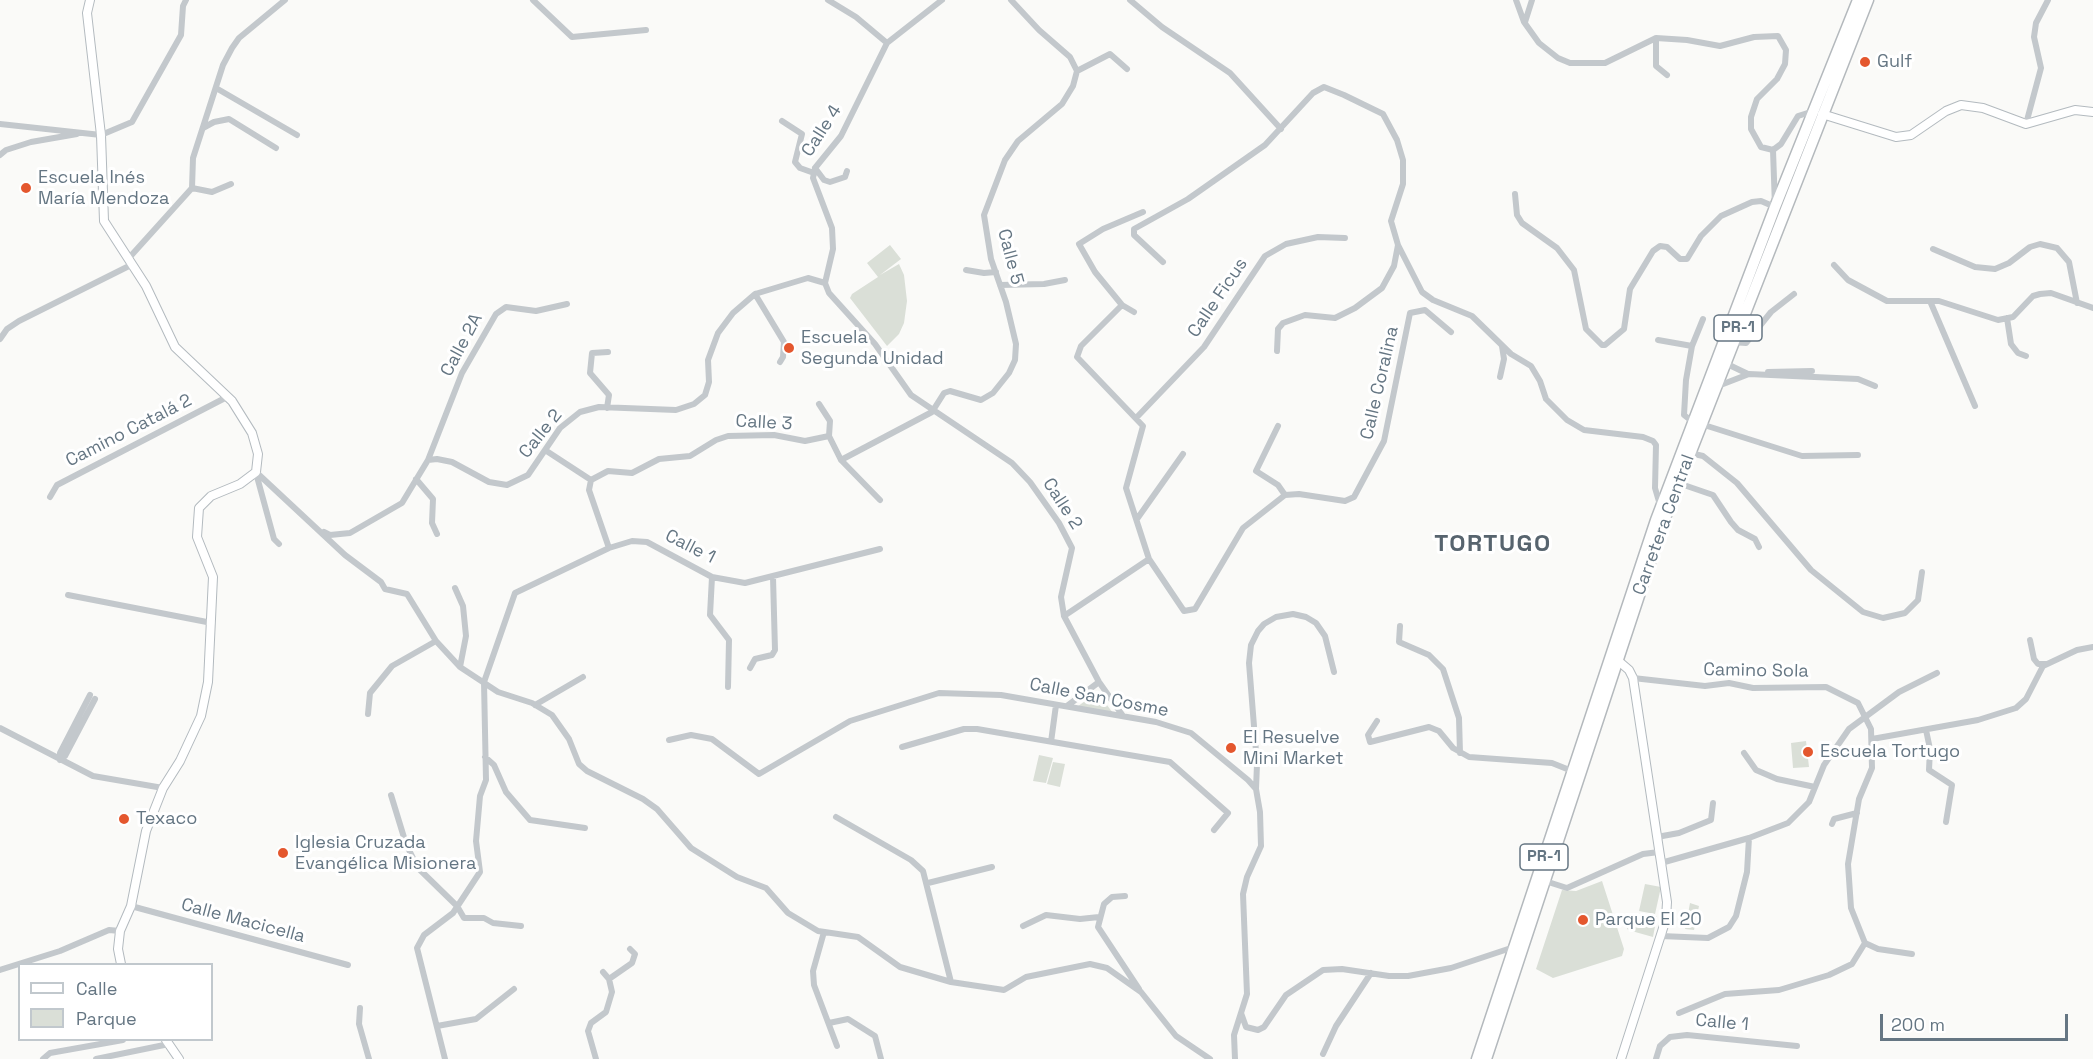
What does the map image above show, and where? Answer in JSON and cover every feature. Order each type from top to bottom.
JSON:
[{"type":"highway","name":"Carretera Central","points":[[1664,508],[1678,483],[1690,453],[1697,423],[1725,362],[1858,0]]},
{"type":"highway","name":"Carretera Central","points":[[1486,1059],[1572,771],[1664,508],[1775,207],[1868,0]]},
{"type":"highway","name":"Carretera Central","points":[[1478,1059],[1545,881],[1613,657]]},
{"type":"street","points":[[90,0],[87,13],[90,62],[101,135],[104,221],[146,286],[175,347],[227,397],[252,433],[258,454],[256,472],[274,539],[279,544]]},
{"type":"street","points":[[0,124],[101,135],[132,122],[181,35],[183,6],[186,0]]},
{"type":"street","points":[[0,339],[19,321],[129,262],[192,188],[193,158],[223,65],[239,38],[285,0]]},
{"type":"street","points":[[533,0],[572,37],[646,30]]},
{"type":"street","points":[[828,0],[856,17],[887,44]]},
{"type":"street","name":"Calle 4","points":[[825,283],[833,249],[832,228],[813,178],[815,171],[841,136],[887,44],[942,0]]},
{"type":"street","points":[[1011,0],[1039,30],[1070,57],[1077,71],[1110,54],[1127,69]]},
{"type":"street","points":[[1130,0],[1162,27],[1230,73],[1281,129]]},
{"type":"street","points":[[1516,0],[1524,22],[1539,43],[1558,58],[1570,63],[1605,63],[1656,38],[1688,40],[1720,46],[1754,37],[1778,36],[1786,50],[1785,64],[1777,79],[1757,99],[1751,117],[1751,129],[1761,147],[1773,150]]},
{"type":"street","points":[[1524,22],[1532,0]]},
{"type":"street","points":[[2026,124],[2041,68],[2034,37],[2036,23],[2048,0]]},
{"type":"street","points":[[1656,38],[1656,66],[1667,75]]},
{"type":"street","name":"Calle 5","points":[[841,460],[932,411],[939,399],[950,391],[981,400],[993,393],[1009,373],[1014,360],[1016,344],[996,272],[984,215],[1005,160],[1018,141],[1062,104],[1073,86],[1077,71]]},
{"type":"street","points":[[1164,262],[1138,240],[1134,235],[1134,229],[1188,199],[1264,145],[1313,93],[1324,87],[1383,114],[1397,140],[1403,160],[1403,184],[1391,221],[1398,245],[1422,292],[1433,300],[1472,316],[1502,345],[1535,370],[1546,399],[1567,420],[1584,430],[1637,436],[1653,441],[1656,446],[1655,488],[1664,508]]},
{"type":"street","points":[[216,88],[297,135]]},
{"type":"street","points":[[1773,150],[1781,144],[1798,116],[1818,112],[1896,137],[1911,135],[1946,111],[1961,105],[1983,108],[2026,124],[2075,110],[2093,112]]},
{"type":"street","points":[[203,128],[222,119],[229,119],[276,148]]},
{"type":"street","points":[[782,121],[802,134],[795,162],[800,168],[815,171],[824,180],[830,182],[845,177],[847,171]]},
{"type":"street","points":[[0,155],[6,150],[32,142],[84,133]]},
{"type":"street","points":[[1515,194],[1517,215],[1522,223],[1557,248],[1574,270],[1579,286],[1583,322],[1592,337],[1602,345],[1612,340],[1624,329],[1630,289],[1653,251],[1660,246],[1667,248],[1680,259],[1687,259],[1701,236],[1721,216],[1752,202],[1761,201],[1775,207],[1773,150]]},
{"type":"street","points":[[192,188],[212,192],[231,184]]},
{"type":"street","points":[[1134,312],[1122,305],[1095,272],[1079,244],[1104,229],[1143,212]]},
{"type":"street","name":"Calle Ficus","points":[[1137,417],[1204,347],[1265,256],[1286,244],[1318,237],[1345,238]]},
{"type":"street","points":[[1933,249],[1975,267],[1995,269],[2009,263],[2030,247],[2040,244],[2057,248],[2069,262],[2077,303]]},
{"type":"street","points":[[1277,351],[1278,329],[1283,322],[1305,315],[1335,318],[1355,308],[1382,288],[1394,266],[1398,245]]},
{"type":"street","points":[[1834,265],[1848,280],[1887,301],[1939,301],[1998,320],[2013,317],[2033,296],[2040,294],[2051,293],[2093,308]]},
{"type":"street","points":[[966,270],[996,272]]},
{"type":"street","name":"Calle 2","points":[[428,460],[452,462],[489,482],[507,485],[528,475],[560,428],[580,411],[588,408],[676,410],[694,404],[705,395],[708,389],[708,360],[718,333],[733,313],[755,294],[808,278],[825,283]]},
{"type":"street","points":[[1000,285],[1044,284],[1065,280]]},
{"type":"street","points":[[825,283],[829,293],[875,344],[911,395],[932,411]]},
{"type":"street","points":[[755,294],[784,342],[783,357],[780,362]]},
{"type":"street","points":[[1732,342],[1746,343],[1771,312],[1794,294]]},
{"type":"street","points":[[1930,301],[1975,406]]},
{"type":"street","name":"Calle 2A","points":[[428,460],[462,373],[496,314],[506,307],[536,311],[567,304]]},
{"type":"street","points":[[1122,305],[1081,346],[1077,357],[1137,417],[1143,426],[1126,481],[1149,559],[1184,611],[1195,609],[1243,528],[1285,495],[1278,485],[1256,471],[1278,426]]},
{"type":"street","name":"Calle Coralina","points":[[1285,495],[1299,494],[1345,501],[1354,497],[1384,441],[1410,313],[1425,310],[1451,332]]},
{"type":"street","points":[[2007,318],[2012,344],[2026,357]]},
{"type":"street","points":[[1703,319],[1692,346],[1684,415],[1697,423],[1802,456],[1858,455]]},
{"type":"street","points":[[1658,340],[1692,346]]},
{"type":"street","points":[[1500,377],[1504,359],[1502,345]]},
{"type":"street","points":[[608,352],[592,353],[590,373],[609,395],[608,408]]},
{"type":"street","points":[[1725,362],[1749,374],[1858,380],[1875,386]]},
{"type":"street","points":[[1714,388],[1749,374],[1812,371]]},
{"type":"street","name":"Camino Catalá 2","points":[[50,497],[57,485],[227,397]]},
{"type":"street","points":[[819,404],[830,421],[829,436],[841,460],[880,500]]},
{"type":"street","name":"Calle 2","points":[[932,411],[1012,463],[1030,482],[1059,523],[1072,548],[1061,597],[1064,616],[1099,682],[1124,716]]},
{"type":"street","name":"Calle 3","points":[[591,480],[609,471],[632,473],[659,459],[690,456],[716,440],[728,436],[774,435],[805,441],[829,436]]},
{"type":"street","points":[[545,450],[591,480],[589,489],[609,548]]},
{"type":"street","points":[[1690,453],[1703,456],[1737,483],[1811,570],[1863,612],[1883,618],[1905,613],[1918,600],[1922,572]]},
{"type":"street","points":[[1137,519],[1183,454]]},
{"type":"street","points":[[318,530],[330,535],[350,533],[381,518],[402,503],[410,494],[428,460]]},
{"type":"street","points":[[256,472],[345,555],[381,582],[385,589],[407,594],[436,641],[460,667],[498,692],[536,705],[552,715],[569,739],[579,764],[587,771],[657,809],[691,848],[737,877],[766,888],[788,913],[824,932],[858,936],[900,967],[951,982],[1004,990],[1026,977],[1090,963],[1107,968],[1141,992]]},
{"type":"street","points":[[121,963],[118,949],[120,931],[130,906],[146,831],[163,788],[180,761],[201,716],[208,682],[213,577],[197,537],[199,508],[211,496],[240,484],[256,472]]},
{"type":"street","points":[[416,479],[433,499],[432,524],[437,534]]},
{"type":"street","points":[[1678,483],[1699,488],[1713,495],[1738,530],[1755,539],[1759,547]]},
{"type":"street","name":"Calle 1","points":[[483,682],[515,593],[609,548],[632,541],[647,542],[712,577],[745,583],[880,549]]},
{"type":"street","points":[[1064,616],[1149,559]]},
{"type":"street","points":[[712,577],[710,615],[729,640],[728,687]]},
{"type":"street","points":[[750,668],[755,659],[772,656],[776,650],[772,577]]},
{"type":"street","points":[[455,588],[463,606],[466,636],[460,667]]},
{"type":"street","points":[[68,594],[212,623]]},
{"type":"street","points":[[1235,1059],[1234,1035],[1247,994],[1243,894],[1247,877],[1261,846],[1249,663],[1251,645],[1264,624],[1276,616],[1293,614],[1306,617],[1316,623],[1325,636],[1334,672]]},
{"type":"street","points":[[1400,626],[1399,642],[1429,655],[1443,669],[1459,718],[1460,753]]},
{"type":"street","points":[[2030,640],[2034,659],[2038,664],[2047,664],[2077,650],[2093,647]]},
{"type":"street","points":[[368,714],[370,693],[392,666],[436,641]]},
{"type":"street","points":[[1613,657],[1633,678],[1667,902],[1661,936],[1621,1059]]},
{"type":"street","points":[[1872,739],[1978,720],[2016,708],[2026,699],[2047,664]]},
{"type":"street","points":[[1661,863],[1749,838],[1788,823],[1809,801],[1824,765],[1849,729],[1868,718],[1899,692],[1937,674]]},
{"type":"street","points":[[536,705],[583,677]]},
{"type":"street","name":"Camino Sola","points":[[1633,678],[1705,686],[1728,683],[1753,688],[1826,687],[1858,703],[1868,718]]},
{"type":"street","points":[[445,1059],[417,948],[424,934],[453,913],[480,872],[476,841],[480,796],[486,780],[483,682]]},
{"type":"street","points":[[1067,706],[1099,682]]},
{"type":"street","name":"Calle San Cosme","points":[[669,740],[691,735],[712,739],[759,774],[850,721],[939,693],[1001,695],[1124,716],[1191,733],[1239,771],[1256,789]]},
{"type":"street","points":[[60,760],[65,756],[92,697]]},
{"type":"street","points":[[1051,742],[1056,705]]},
{"type":"street","points":[[1868,718],[1872,739],[1872,768],[1859,799],[1848,864],[1851,909],[1865,943],[1878,949],[1912,954]]},
{"type":"street","points":[[1377,722],[1368,735],[1370,742],[1429,727],[1439,731],[1460,753],[1486,760],[1552,763],[1572,771]]},
{"type":"street","points":[[0,728],[93,776],[163,788]]},
{"type":"street","points":[[902,747],[964,729],[1170,762],[1228,813],[1214,830]]},
{"type":"street","points":[[1926,730],[1930,749],[1929,770],[1952,785],[1946,822]]},
{"type":"street","points":[[1744,753],[1756,770],[1777,779],[1815,787]]},
{"type":"street","points":[[485,757],[494,765],[506,792],[530,820],[585,828]]},
{"type":"street","points":[[391,795],[406,844],[418,868],[457,906],[464,918],[483,918],[493,923],[521,926]]},
{"type":"street","points":[[1657,837],[1679,833],[1711,820],[1713,803]]},
{"type":"street","points":[[1832,824],[1834,819],[1857,813]]},
{"type":"street","points":[[836,818],[911,860],[923,871],[928,882],[951,982]]},
{"type":"street","points":[[1661,936],[1708,938],[1729,927],[1736,916],[1747,872],[1749,838]]},
{"type":"street","points":[[1545,881],[1567,888],[1643,854],[1659,852]]},
{"type":"street","points":[[928,882],[993,867]]},
{"type":"street","points":[[1125,896],[1112,897],[1104,904],[1098,927],[1141,992],[1176,1036],[1210,1059]]},
{"type":"street","name":"Calle Macicella","points":[[130,906],[348,965]]},
{"type":"street","points":[[1023,926],[1046,915],[1080,919],[1099,917]]},
{"type":"street","points":[[22,963],[60,951],[109,930],[120,931]]},
{"type":"street","points":[[824,932],[813,971],[814,985],[837,1046]]},
{"type":"street","points":[[1679,1013],[1725,994],[1779,990],[1829,975],[1852,964],[1865,943]]},
{"type":"street","points":[[1241,1014],[1246,1027],[1258,1030],[1264,1027],[1286,995],[1310,976],[1333,968],[1389,976],[1425,974],[1519,948]]},
{"type":"street","points":[[609,979],[632,963],[635,954],[630,949]]},
{"type":"street","points":[[0,970],[18,964]]},
{"type":"street","points":[[596,1059],[588,1030],[591,1023],[606,1012],[612,992],[609,979],[603,972]]},
{"type":"street","points":[[1323,1054],[1340,1019],[1371,974]]},
{"type":"street","points":[[437,1026],[476,1019],[514,989]]},
{"type":"street","points":[[360,1008],[359,1024],[369,1059]]},
{"type":"street","points":[[829,1023],[848,1019],[875,1036],[881,1059]]},
{"type":"street","name":"Calle 1","points":[[1656,1059],[1660,1046],[1670,1036],[1687,1035],[1797,1046]]},
{"type":"street","points":[[43,1059],[50,1053],[117,1041]]},
{"type":"street","points":[[96,1059],[168,1042],[179,1059]]},
{"type":"green space","points":[[890,245],[901,259],[880,275],[899,264],[904,275],[907,301],[904,323],[899,334],[887,346],[850,298],[852,294],[878,277],[867,263]]},
{"type":"green space","points":[[1097,692],[1113,713],[1077,707]]},
{"type":"green space","points":[[1806,741],[1809,767],[1793,768],[1791,743]]},
{"type":"green space","points":[[1039,755],[1053,758],[1046,783],[1033,781]]},
{"type":"green space","points":[[1053,762],[1065,764],[1060,787],[1047,784]]},
{"type":"green space","name":"Parque El 20","points":[[1602,881],[1624,949],[1622,956],[1553,978],[1536,969],[1562,890],[1576,891]]},
{"type":"green space","points":[[1645,884],[1661,887],[1655,914],[1639,911]]},
{"type":"green space","points":[[1690,903],[1699,906],[1694,930],[1685,929]]},
{"type":"green space","points":[[1620,914],[1657,916],[1653,937],[1628,930]]},
{"type":"place","name":"Gulf","points":[[1865,62]]},
{"type":"place","name":"Escuela Inés María Mendoza","points":[[26,188]]},
{"type":"place","name":"Escuela Segunda Unidad","points":[[789,348]]},
{"type":"place","name":"El Resuelve Mini Market","points":[[1231,748]]},
{"type":"place","name":"Escuela Tortugo","points":[[1808,752]]},
{"type":"place","name":"Texaco","points":[[124,819]]},
{"type":"place","name":"Iglesia Cruzada Evangélica Misionera","points":[[283,853]]},
{"type":"place","name":"Parque El 20","points":[[1583,920]]},
{"type":"district","name":"TORTUGO","points":[[1493,544]]}]
